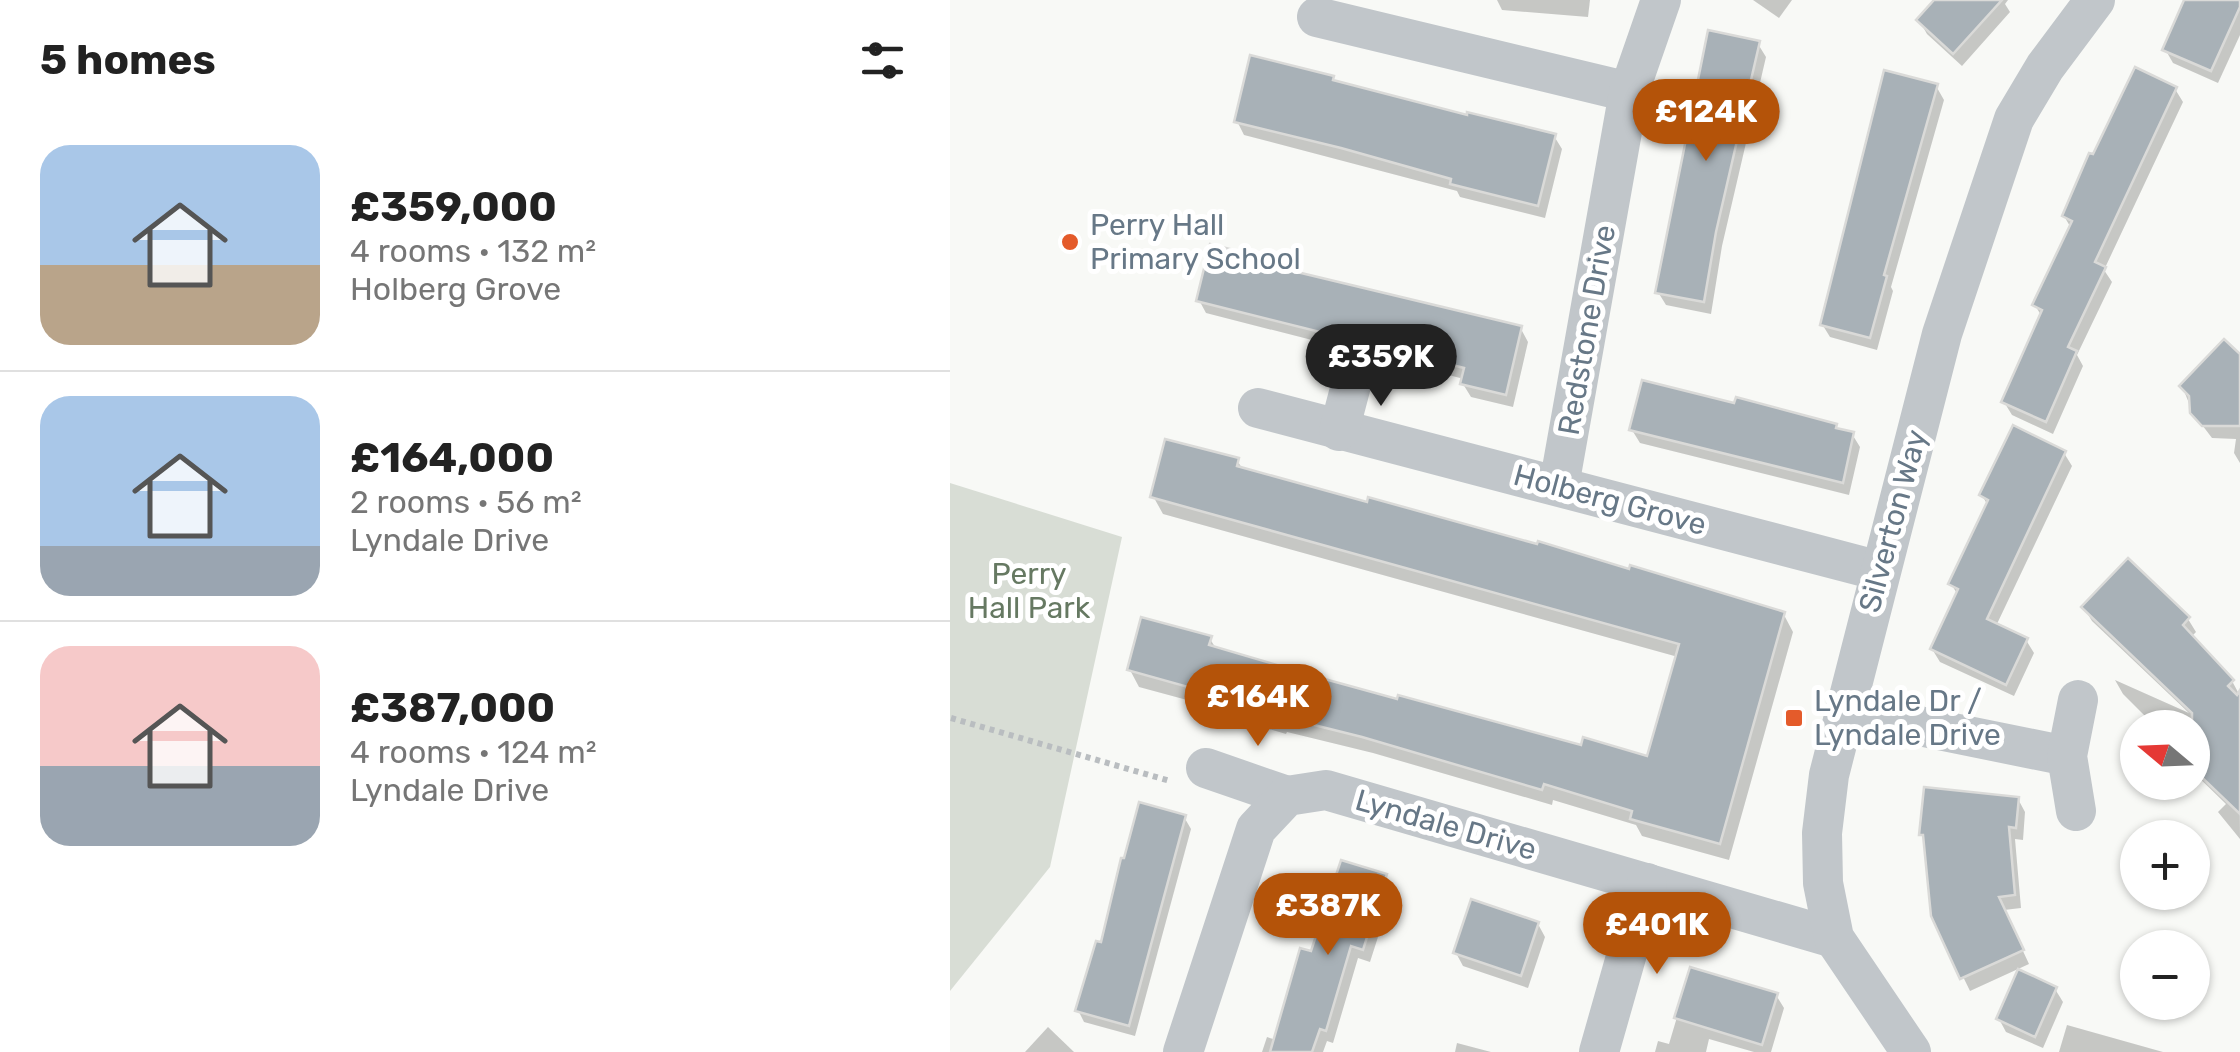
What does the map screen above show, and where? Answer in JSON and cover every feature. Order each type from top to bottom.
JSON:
[{"type":"street","name":"Redstone Drive","points":[[1559,486],[1629,92],[1661,0]]},
{"type":"street","name":"Silverton Way","points":[[1911,1052],[1834,938],[1823,883],[1822,833],[1829,775],[1942,334],[2014,119],[2095,0]]},
{"type":"street","points":[[1317,18],[1375,16],[1629,92]]},
{"type":"street","points":[[1339,431],[1354,370]]},
{"type":"street","name":"Holberg Grove","points":[[1258,408],[1880,572]]},
{"type":"street","points":[[2076,811],[2067,756],[2078,700]]},
{"type":"street","points":[[1845,711],[2067,756]]},
{"type":"street","name":"Lyndale Drive","points":[[1206,768],[1287,796],[1326,790],[1834,938]]},
{"type":"street","points":[[1183,1052],[1256,829],[1287,796]]},
{"type":"street","points":[[1599,1052],[1646,884]]},
{"type":"path","points":[[950,719],[1180,784],[1206,768]]},
{"type":"green space","name":"Perry Hall Park","points":[[950,483],[1122,537],[1050,867],[950,991]]},
{"type":"building","points":[[1934,0],[2002,0],[1953,54],[1916,20]]},
{"type":"building","points":[[2184,0],[2240,0],[2211,71],[2162,50]]},
{"type":"building","points":[[1708,30],[1760,41],[1704,302],[1655,293]]},
{"type":"building","points":[[1250,55],[1467,115],[1556,134],[1538,206],[1450,184],[1451,179],[1341,148],[1234,122]]},
{"type":"building","points":[[2135,67],[2177,87],[2095,262],[2106,267],[2068,347],[2077,351],[2046,422],[2001,402],[2042,310],[2032,305],[2072,221],[2062,216],[2089,153],[2093,154]]},
{"type":"building","points":[[1884,70],[1938,84],[1870,338],[1820,325]]},
{"type":"building","points":[[1210,244],[1273,260],[1272,266],[1522,326],[1506,395],[1460,384],[1464,368],[1196,301]]},
{"type":"building","points":[[2224,339],[2240,354],[2240,426],[2202,426],[2190,413],[2189,396],[2179,386]]},
{"type":"building","points":[[1642,380],[1734,403],[1736,397],[1854,432],[1843,483],[1629,430]]},
{"type":"building","points":[[2013,425],[2066,451],[1987,619],[2028,638],[2006,685],[1930,649],[1958,589],[1948,584],[1988,500],[1979,495]]},
{"type":"building","points":[[1165,439],[1239,458],[1237,466],[1367,502],[1368,497],[1537,544],[1538,541],[1629,569],[1630,565],[1785,612],[1720,844],[1630,819],[1632,811],[1544,784],[1542,790],[1362,737],[1278,716],[1277,719],[1215,700],[1217,695],[1127,670],[1141,617],[1212,636],[1209,645],[1397,699],[1398,695],[1581,745],[1583,737],[1647,756],[1679,644],[1150,497]]},
{"type":"building","points":[[2128,558],[2190,617],[2183,625],[2234,680],[2228,686],[2237,695],[2240,690],[2240,814],[2210,785],[2210,710],[2189,710],[2081,607]]},
{"type":"building","points":[[1924,787],[2019,797],[2016,828],[2009,827],[2015,895],[1999,897],[2024,950],[1960,979],[1931,916],[1923,835],[1919,835]]},
{"type":"building","points":[[1139,802],[1186,815],[1129,1026],[1075,1011],[1096,941],[1101,942]]},
{"type":"building","points":[[1341,860],[1387,874],[1363,950],[1351,946],[1326,1031],[1320,1029],[1312,1052],[1270,1052],[1300,948],[1311,951]]},
{"type":"building","points":[[1471,899],[1539,922],[1521,976],[1453,953]]},
{"type":"building","points":[[1690,967],[1778,993],[1762,1045],[1674,1018]]},
{"type":"building","points":[[2018,969],[2057,987],[2035,1037],[1996,1019]]},
{"type":"place","name":"Perry Hall Primary School","points":[[1070,242]]},
{"type":"place","name":"Lyndale Dr / Lyndale Drive","points":[[1794,718]]}]
